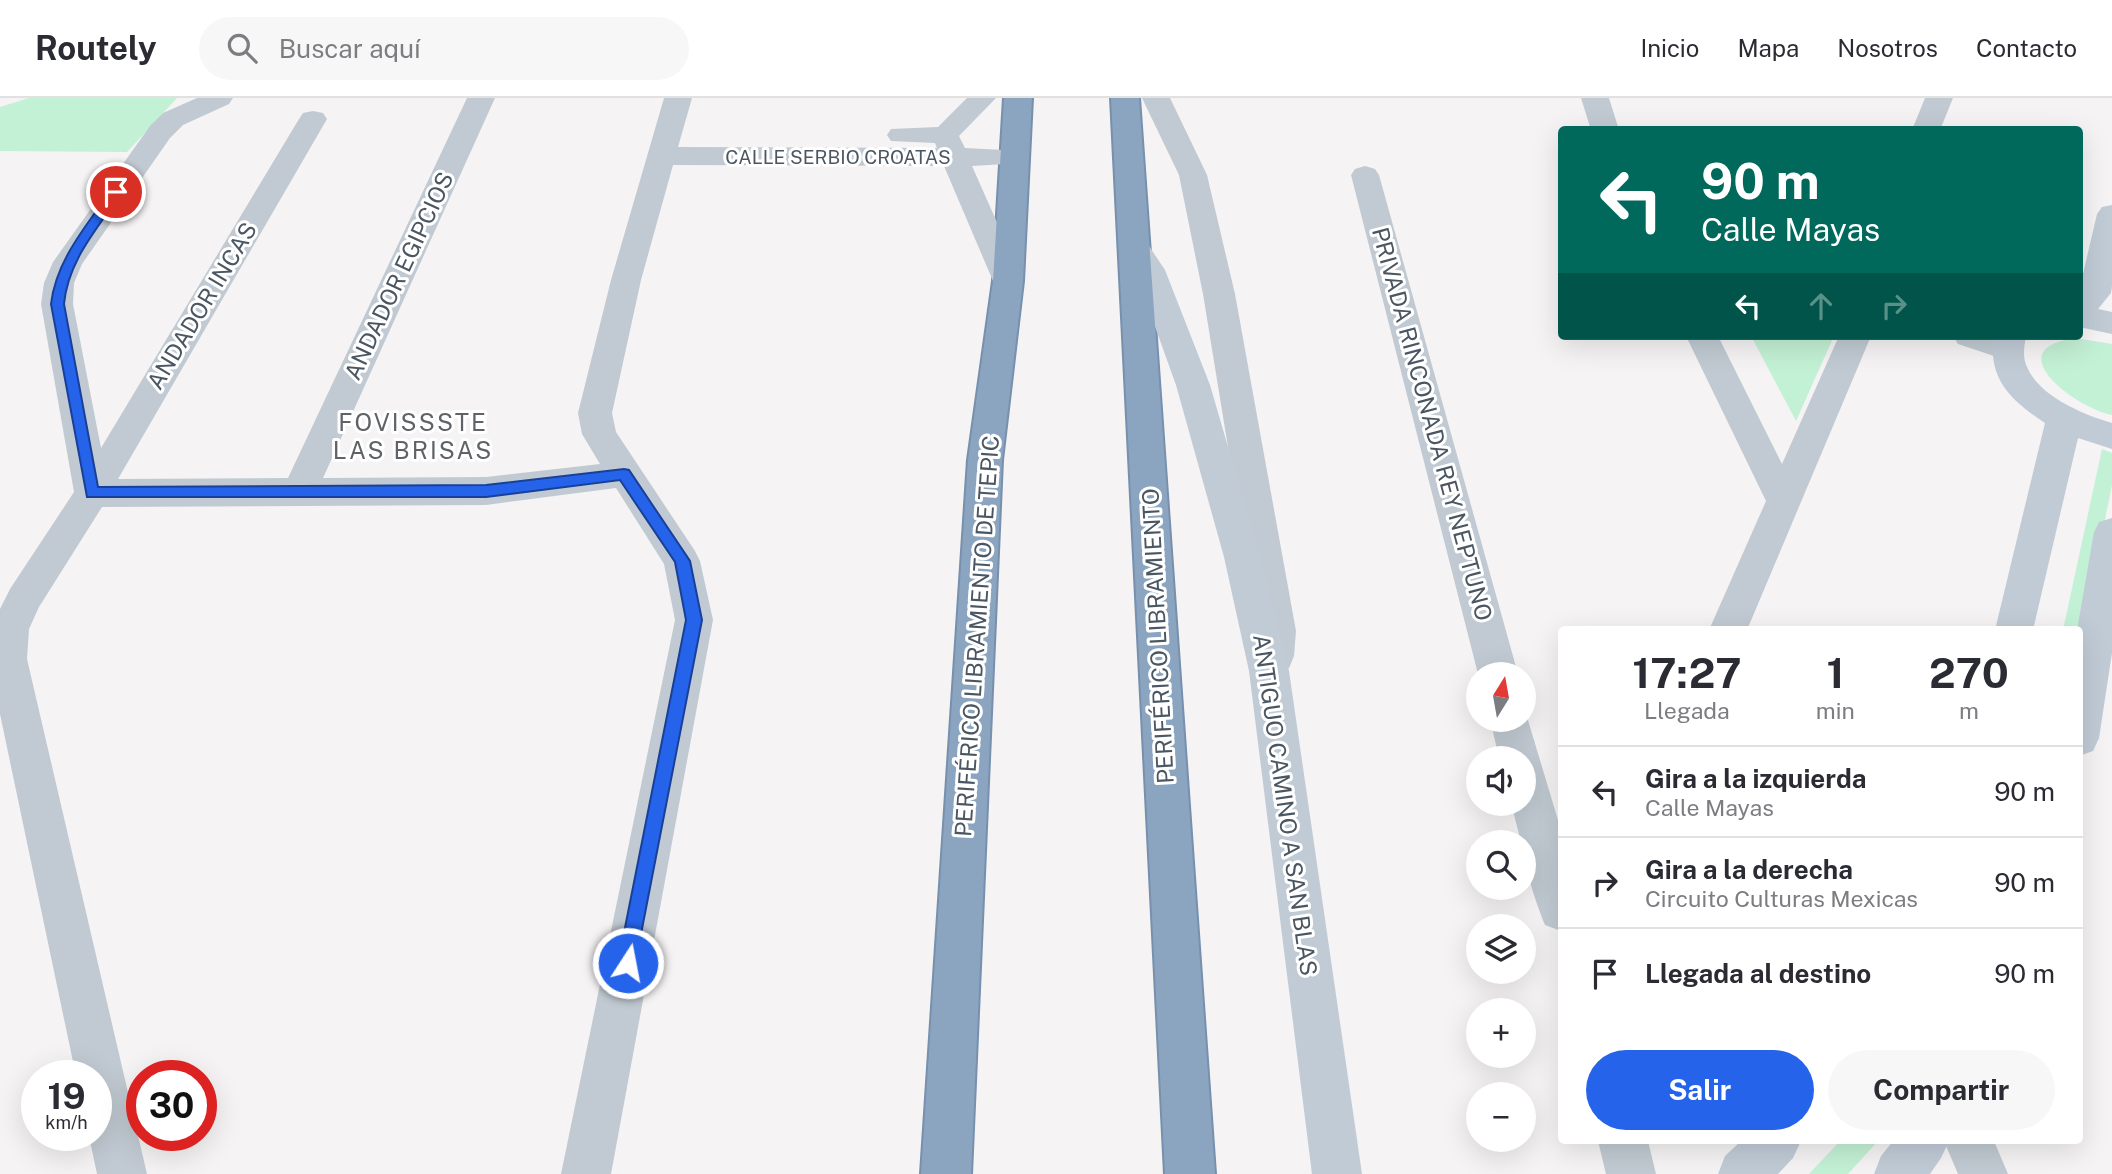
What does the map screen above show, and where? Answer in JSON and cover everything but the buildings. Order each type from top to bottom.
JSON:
[{"type":"highway","name":"PERIFÉRICO LIBRAMIENTO DE TEPIC","points":[[946,1174],[985,460],[1008,281],[1018,98]]},
{"type":"highway","name":"PERIFÉRICO LIBRAMIENTO","points":[[1125,98],[1190,1174]]},
{"type":"street","points":[[219,98],[173,119],[160,132],[68,262],[59,283],[57,304],[92,493],[486,491],[624,474]]},
{"type":"street","name":"ANDADOR EGIPCIOS","points":[[299,492],[481,98]]},
{"type":"street","points":[[586,1174],[694,620],[682,561],[599,434],[595,413],[617,332],[626,280],[678,98]]},
{"type":"street","points":[[949,98],[949,146],[1008,281]]},
{"type":"street","points":[[949,146],[982,98]]},
{"type":"street","points":[[1156,98],[1193,175],[1219,294],[1277,631],[1276,652],[1269,671]]},
{"type":"street","points":[[1595,98],[1604,126]]},
{"type":"street","points":[[1928,126],[1939,98]]},
{"type":"street","name":"ANDADOR INCAS","points":[[122,1174],[8,659],[10,629],[23,600],[92,493],[313,119]]},
{"type":"street","name":"CALLE SERBIO CROATAS","points":[[665,145],[949,146],[1014,157]]},
{"type":"street","name":"PRIVADA RINCONADA REY NEPTUNO","points":[[1365,175],[1495,662]]},
{"type":"street","points":[[2083,306],[2095,293],[2112,214]]},
{"type":"street","name":"ANTIGUO CAMINO A SAN BLAS","points":[[1134,247],[1150,270],[1193,385],[1241,557],[1269,671],[1338,1172]]},
{"type":"street","points":[[2083,317],[2112,323]]},
{"type":"street","points":[[1704,340],[1784,502]]},
{"type":"street","points":[[1730,626],[1853,340]]},
{"type":"street","points":[[2008,342],[2010,369],[2031,395],[2063,417],[2112,436]]},
{"type":"street","points":[[2015,626],[2060,441],[2063,417]]},
{"type":"street","points":[[2083,713],[2112,533]]},
{"type":"street","points":[[1536,816],[1558,899]]},
{"type":"street","points":[[1624,1144],[1631,1174]]},
{"type":"street","points":[[1743,1174],[1773,1144]]},
{"type":"street","points":[[1899,1174],[1922,1144]]},
{"type":"street","points":[[1970,1144],[1983,1174]]},
{"type":"green space","points":[[29,98],[177,98],[127,152],[0,151],[0,107]]},
{"type":"green space","points":[[2083,339],[2112,344],[2112,415],[2079,401],[2050,378],[2042,365],[2043,354],[2053,344]]},
{"type":"green space","points":[[1753,340],[1832,340],[1796,421]]},
{"type":"green space","points":[[2102,449],[2112,453],[2112,485],[2083,627],[2064,626]]},
{"type":"green space","points":[[1837,1144],[1875,1144],[1848,1174],[1809,1174]]},
{"type":"district","name":"FOVISSSTE LAS BRISAS","points":[[413,437]]},
{"type":"route","points":[[116,192],[68,262],[59,283],[57,304],[92,493],[486,491],[624,474],[682,561],[694,620],[628,963]]}]
